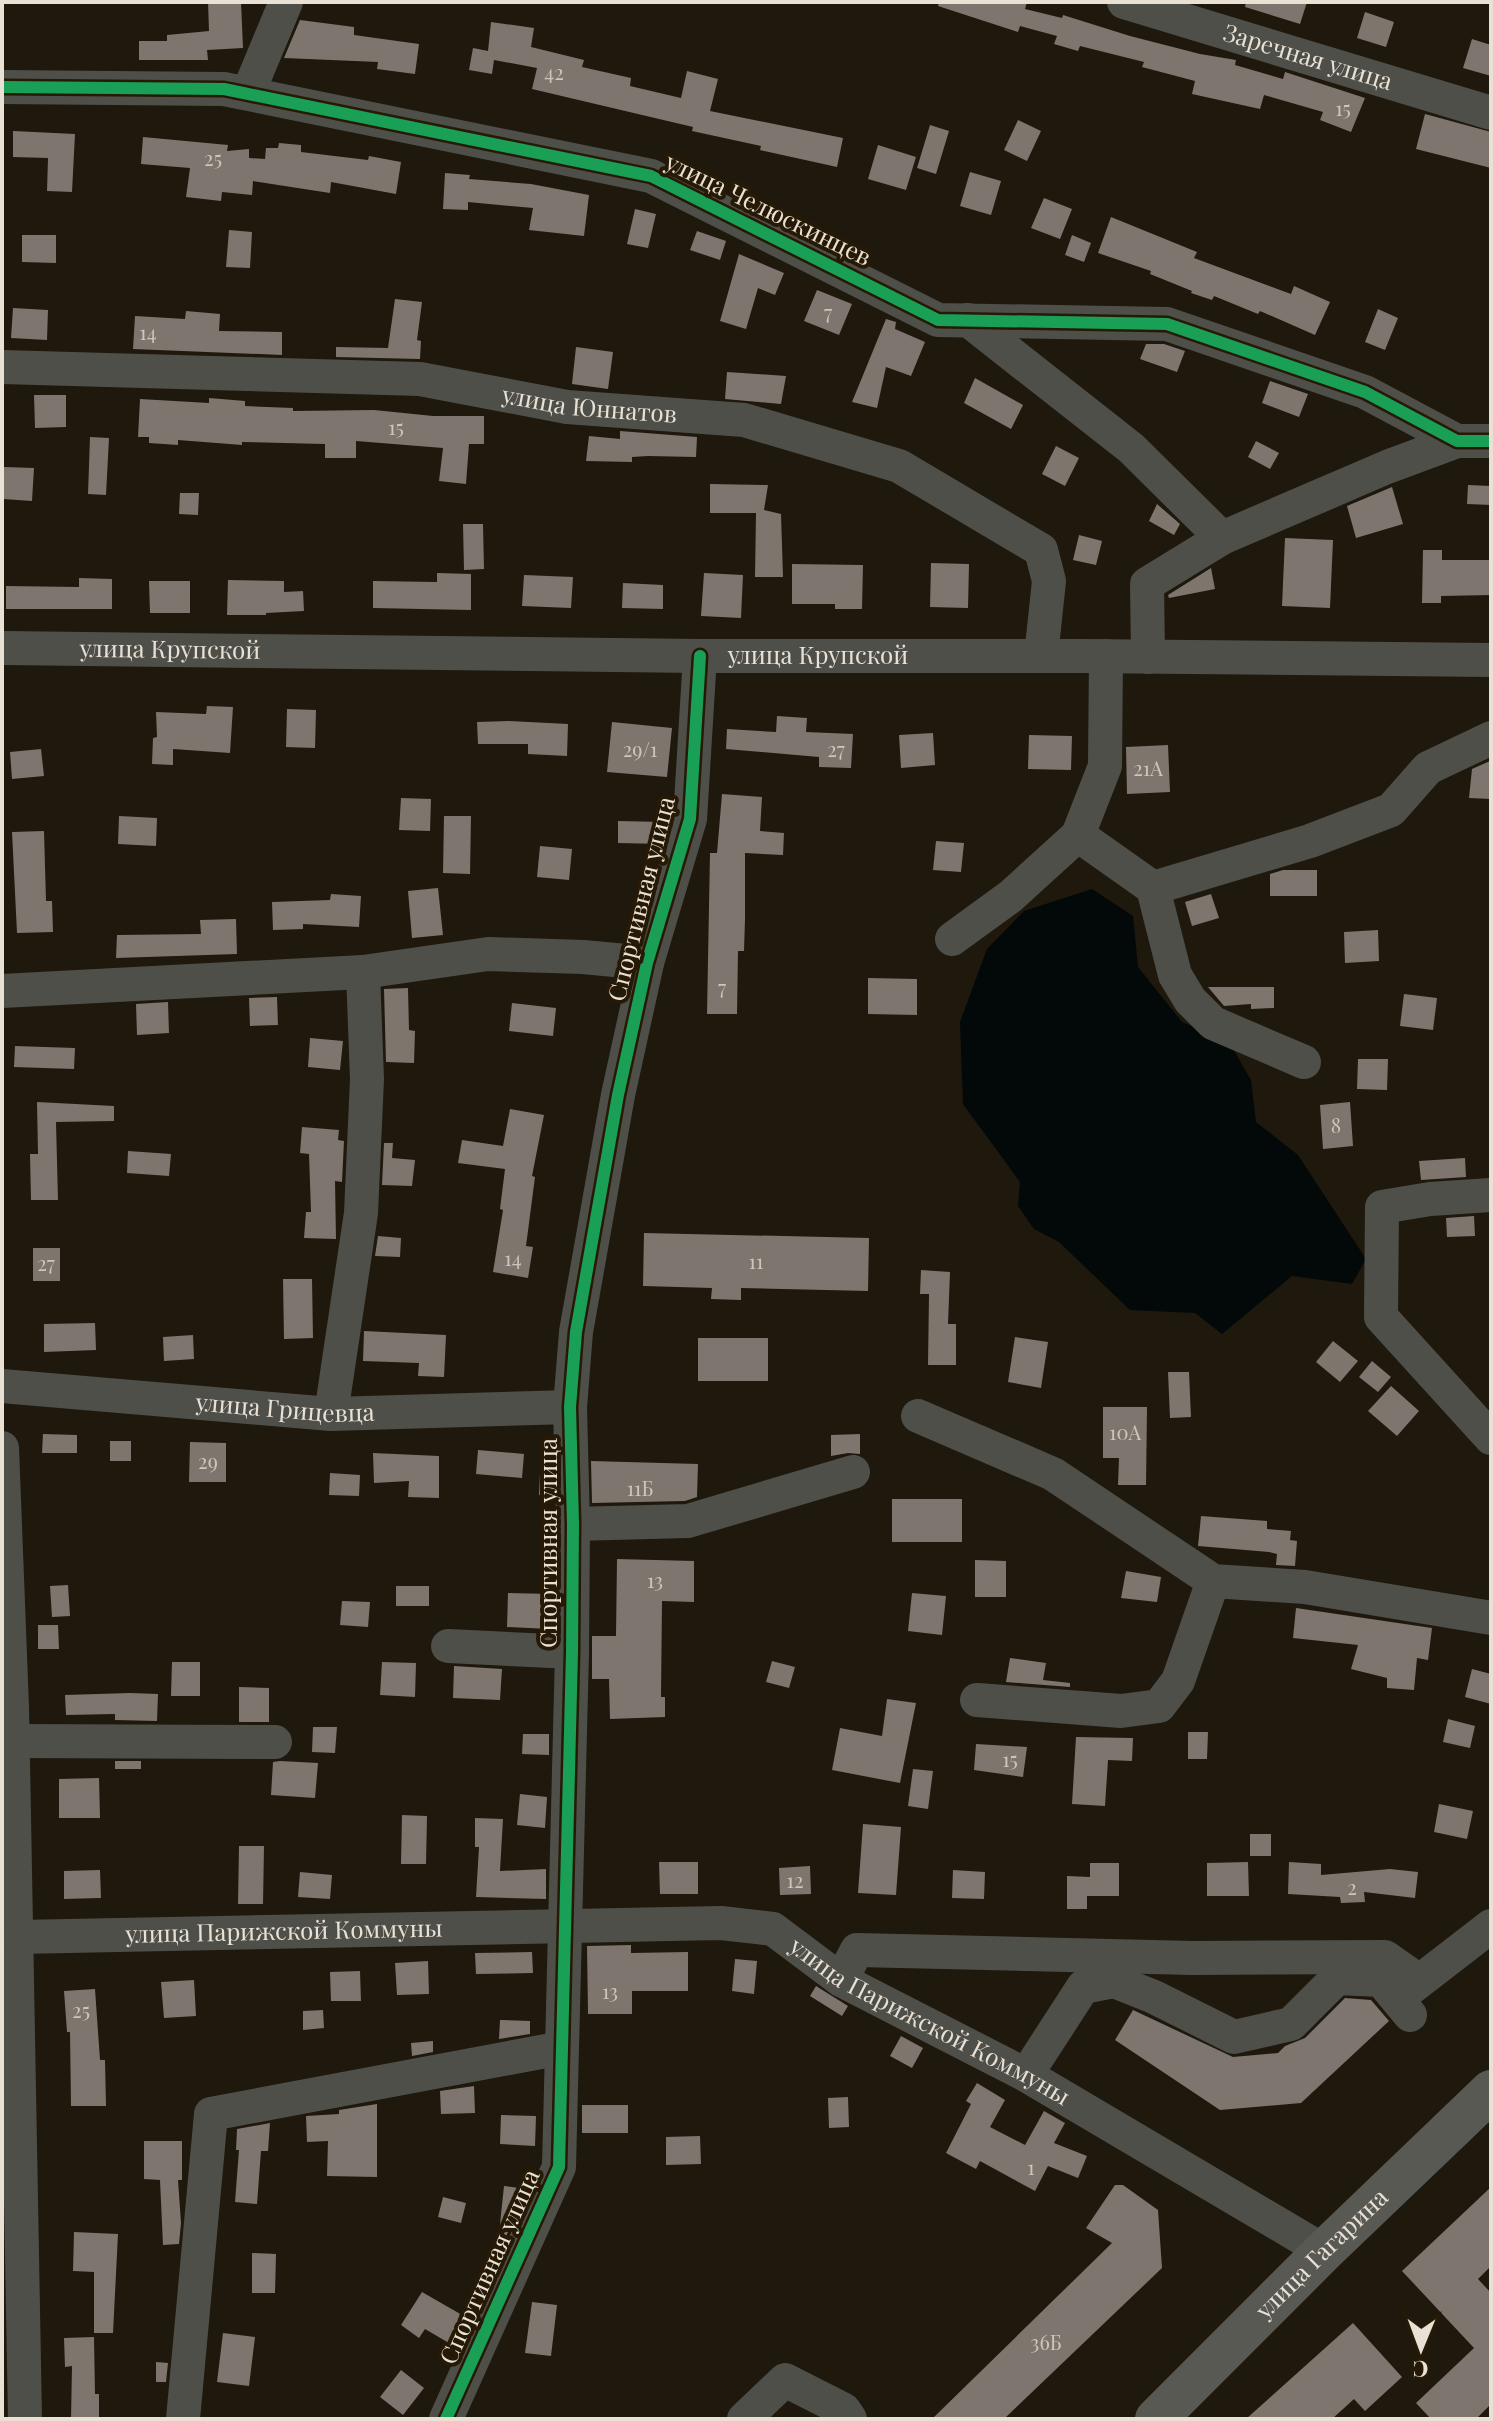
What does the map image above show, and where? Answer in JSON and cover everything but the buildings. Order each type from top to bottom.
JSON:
[{"type":"main road","name":"улица Гагарина","points":[[1156,2419],[1324,2251],[1491,2091]]},
{"type":"street","points":[[248,93],[286,2]]},
{"type":"street","name":"Заречная улица","points":[[1124,2],[1491,113]]},
{"type":"street","name":"улица Челюскинцев","points":[[2,87],[224,89],[651,176],[938,320],[1167,324],[1365,392],[1457,441],[1491,441]]},
{"type":"street","points":[[968,320],[1131,448],[1222,538]]},
{"type":"street","name":"улица Юннатов","points":[[2,367],[420,379],[567,407],[744,420],[899,466],[1041,550],[1049,581],[1041,656]]},
{"type":"street","points":[[1148,657],[1147,584],[1222,538],[1387,467],[1457,441]]},
{"type":"street","name":"улица Крупской","points":[[2,648],[1491,660]]},
{"type":"street","name":"Спортивная улица","points":[[446,2419],[559,2167],[572,1652],[570,1407],[576,1332],[618,1095],[647,963],[690,819],[700,656]]},
{"type":"street","points":[[952,939],[1011,896],[1078,835],[1105,766],[1106,656]]},
{"type":"street","points":[[1153,888],[1310,841],[1391,810],[1428,768],[1491,738]]},
{"type":"street","points":[[1078,835],[1153,888],[1175,975],[1190,1000],[1213,1023],[1304,1062]]},
{"type":"street","points":[[2,991],[363,972],[488,954],[647,963]]},
{"type":"street","points":[[331,1414],[361,1213],[367,1079],[363,972]]},
{"type":"street","points":[[1491,1195],[1430,1199],[1382,1207],[1381,1317],[1491,1438]]},
{"type":"street","name":"улица Грицевца","points":[[2,1386],[331,1414],[570,1407]]},
{"type":"street","points":[[918,1416],[1053,1474],[1213,1581],[1305,1587],[1491,1618]]},
{"type":"street","points":[[2,1448],[5,1706],[13,1741],[18,1937],[11,2064],[25,2419]]},
{"type":"street","points":[[573,1524],[688,1521],[853,1472]]},
{"type":"street","points":[[977,1700],[1121,1711],[1159,1706],[1178,1681],[1213,1581]]},
{"type":"street","points":[[448,1646],[572,1652]]},
{"type":"street","points":[[13,1741],[275,1742]]},
{"type":"street","name":"улица Парижской Коммуны","points":[[18,1937],[721,1923],[773,1929],[841,1980],[1026,2075],[1324,2251]]},
{"type":"street","points":[[1409,1998],[1491,1926]]},
{"type":"street","points":[[841,1980],[857,1950],[1193,1958],[1385,1957],[1409,1998]]},
{"type":"street","points":[[1026,2075],[1083,1987],[1114,1981],[1154,1997],[1234,2037],[1291,2024],[1337,1978],[1381,1980],[1409,1998]]},
{"type":"street","points":[[183,2419],[211,2114],[562,2048]]},
{"type":"street","points":[[744,2419],[785,2380],[844,2410],[850,2419]]},
{"type":"shaded area","points":[[1092,889],[1133,916],[1138,967],[1182,1022],[1229,1042],[1251,1080],[1256,1122],[1298,1155],[1366,1259],[1352,1284],[1292,1276],[1222,1334],[1195,1313],[1130,1310],[1059,1242],[1034,1229],[1018,1206],[1020,1182],[963,1104],[960,1022],[987,949],[1024,911]]},
{"type":"cycle path","points":[[2,87],[224,89],[651,176],[938,320],[1167,324],[1365,392],[1457,441],[1491,441]]},
{"type":"cycle path","points":[[446,2419],[559,2167],[572,1652],[570,1407],[576,1332],[618,1095],[647,963],[690,819],[700,656]]}]
